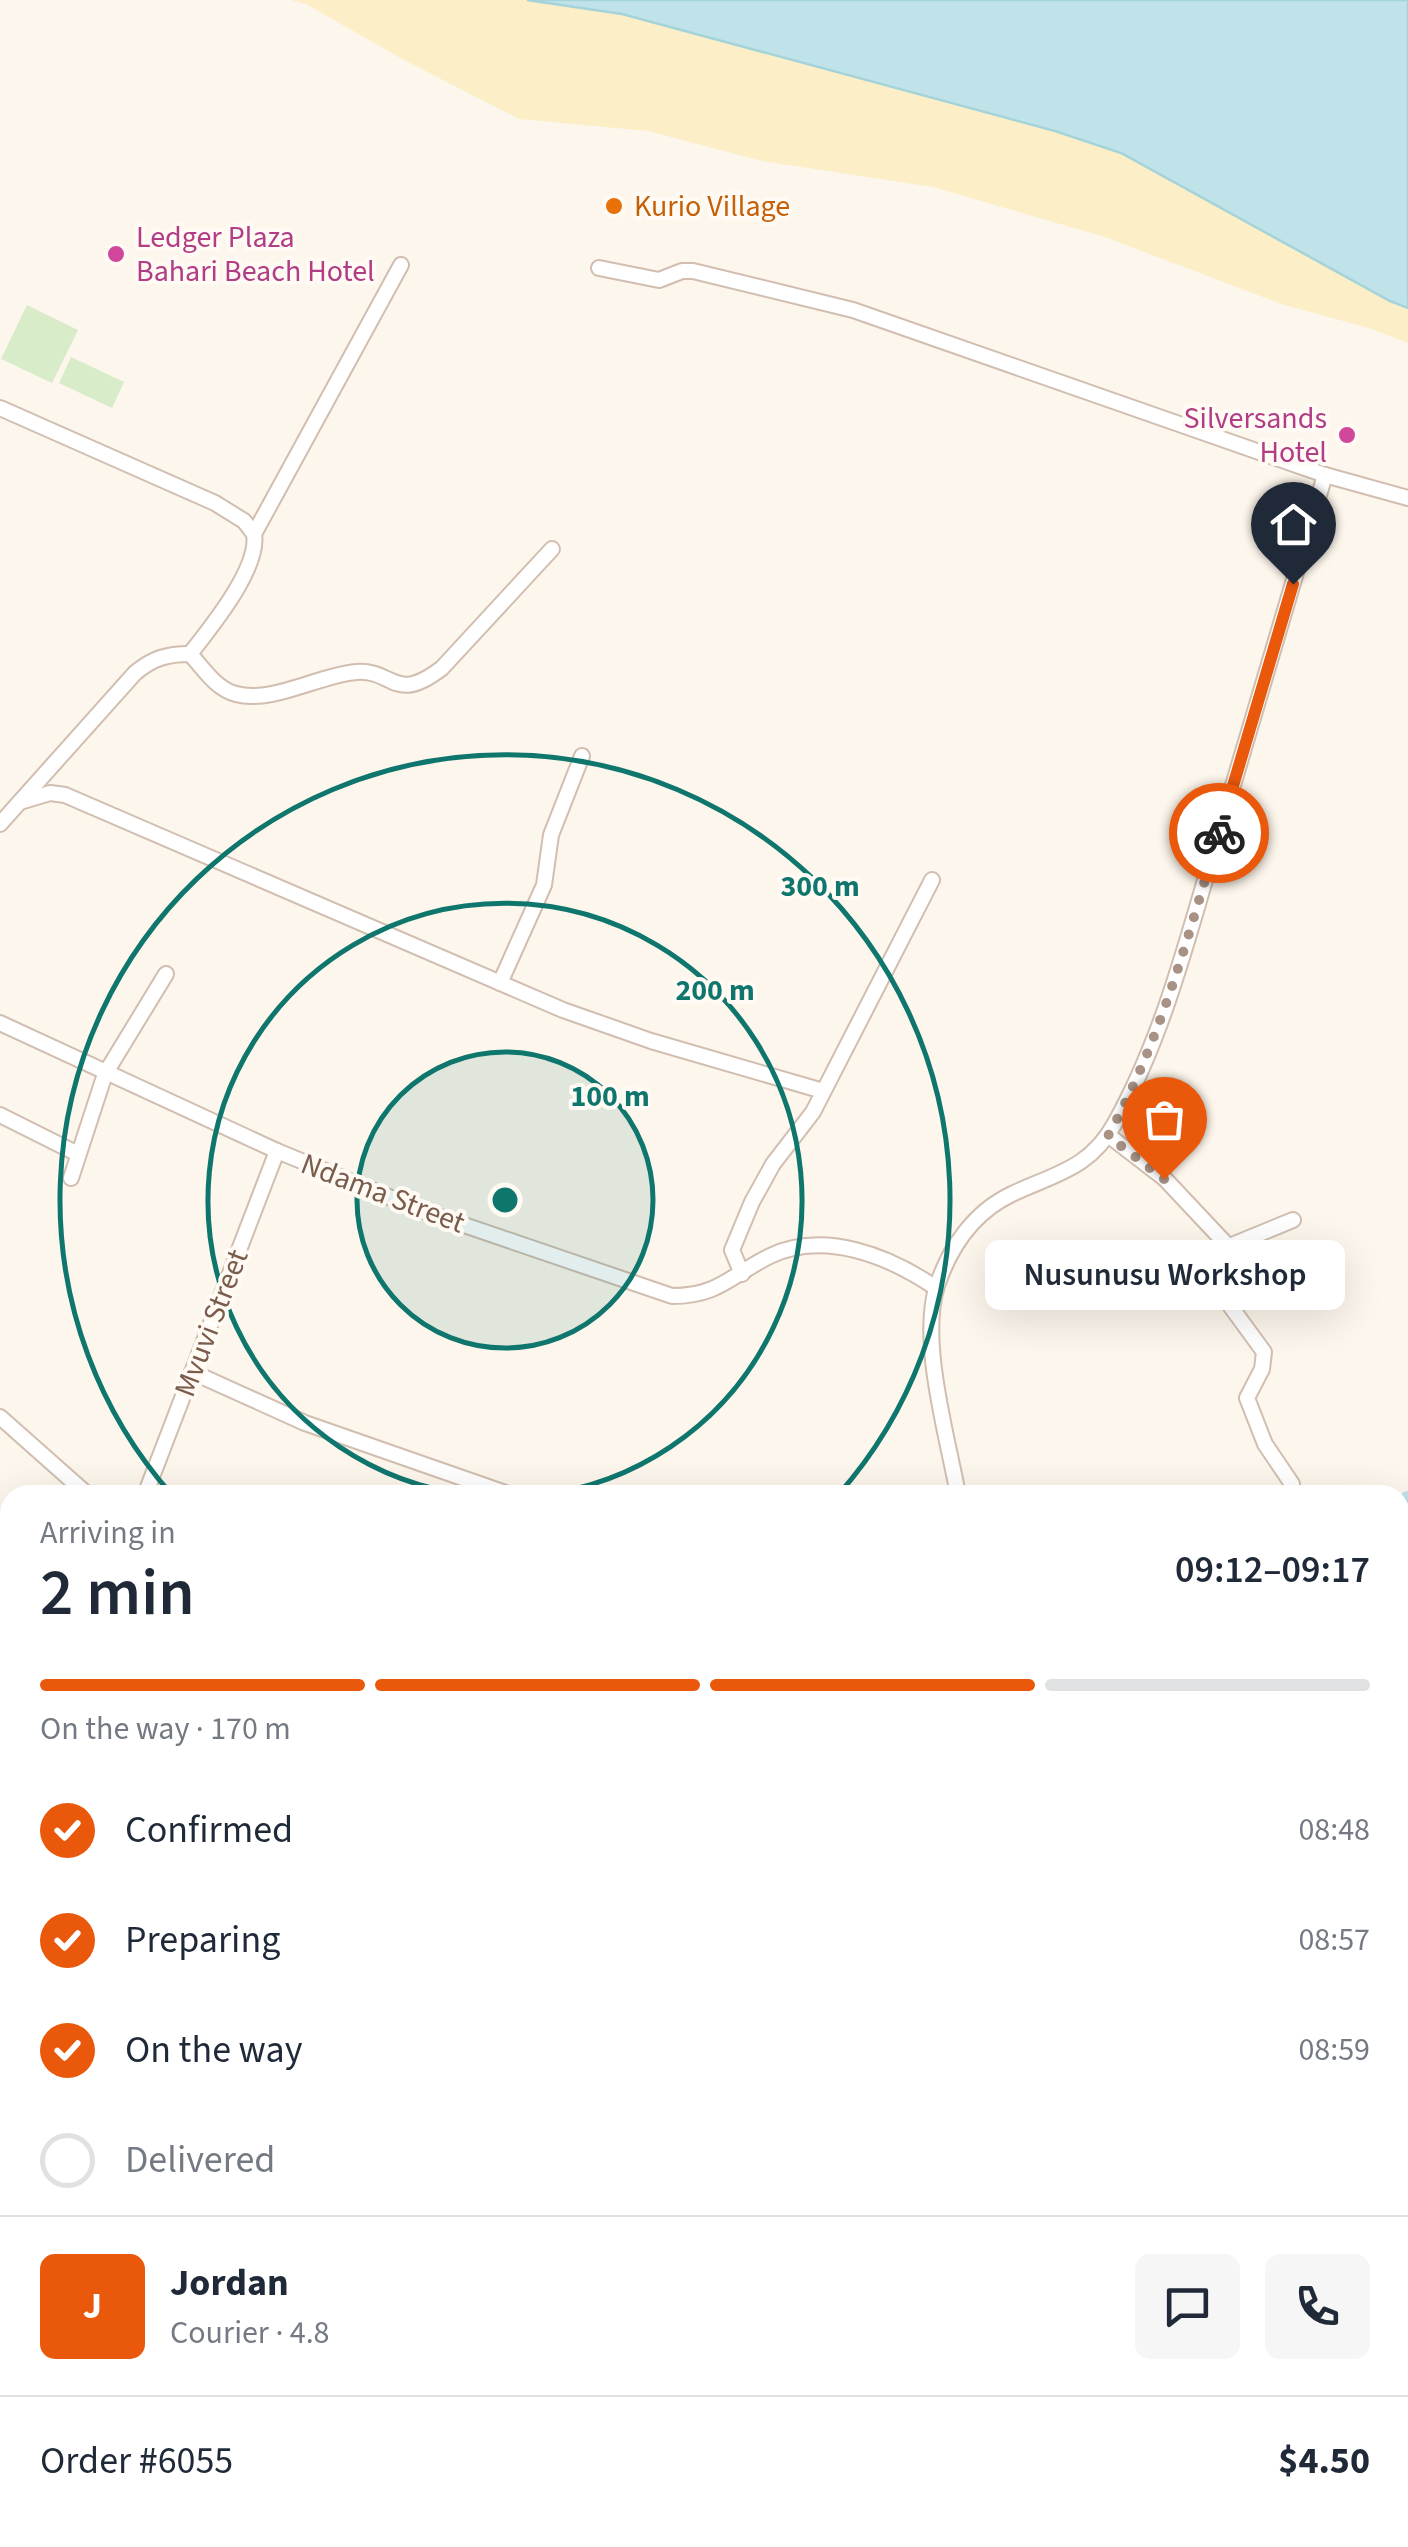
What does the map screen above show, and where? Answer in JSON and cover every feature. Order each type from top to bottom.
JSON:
[{"type":"street","points":[[190,654],[224,609],[255,551],[254,534],[400,265]]},
{"type":"street","points":[[599,268],[660,280],[687,270],[853,310],[1325,475],[1408,498]]},
{"type":"street","points":[[0,408],[215,502],[254,534]]},
{"type":"street","points":[[956,1485],[932,1353],[936,1288],[968,1226],[1010,1194],[1047,1181],[1078,1164],[1108,1136],[1139,1076],[1170,992],[1325,475]]},
{"type":"street","points":[[0,824],[134,673],[150,660],[190,654],[219,686],[245,696],[352,672],[373,674],[393,684],[419,683],[442,668],[552,549]]},
{"type":"street","points":[[500,983],[544,885],[551,835],[582,756]]},
{"type":"street","points":[[20,802],[50,793],[65,795],[563,1010],[651,1041],[823,1091]]},
{"type":"street","points":[[742,1274],[733,1256],[736,1238],[773,1164],[812,1112],[932,880]]},
{"type":"street","points":[[70,1178],[105,1074],[166,974]]},
{"type":"street","name":"Ndama Street","points":[[0,1022],[276,1151],[423,1212],[672,1296],[697,1296],[720,1288],[770,1256],[802,1246],[835,1245],[903,1268],[936,1288]]},
{"type":"street","points":[[0,1115],[78,1154]]},
{"type":"street","points":[[1108,1136],[1164,1179],[1228,1246]]},
{"type":"street","name":"Mvuvi Street","points":[[149,1485],[276,1151]]},
{"type":"street","points":[[1292,1484],[1265,1444],[1246,1398],[1262,1368],[1264,1352],[1207,1274],[1210,1256],[1293,1220]]},
{"type":"street","points":[[192,1372],[305,1423],[482,1485]]},
{"type":"street","points":[[0,1417],[77,1485]]},
{"type":"green space","points":[[27,305],[78,330],[52,383],[1,359]]},
{"type":"green space","points":[[71,357],[124,382],[112,408],[59,383]]},
{"type":"sand","points":[[291,0],[527,0],[622,14],[1055,131],[1121,153],[1408,308],[1408,343],[1284,305],[1105,237],[933,187],[762,161],[648,131],[519,119],[306,4]]},
{"type":"water","points":[[527,0],[1408,0],[1408,308],[1121,153],[1055,131],[622,14]]},
{"type":"way so far","points":[[1164,1179],[1108,1136],[1153,1042],[1219,833]]},
{"type":"place","name":"Kurio Village","points":[[614,206]]},
{"type":"place","name":"Ledger Plaza Bahari Beach Hotel","points":[[116,254]]},
{"type":"place","name":"Silversands Hotel","points":[[1347,435]]},
{"type":"place","name":"Nusunusu Workshop","points":[[1164,1179]]},
{"type":"route","points":[[1219,833],[1293,584]]}]
